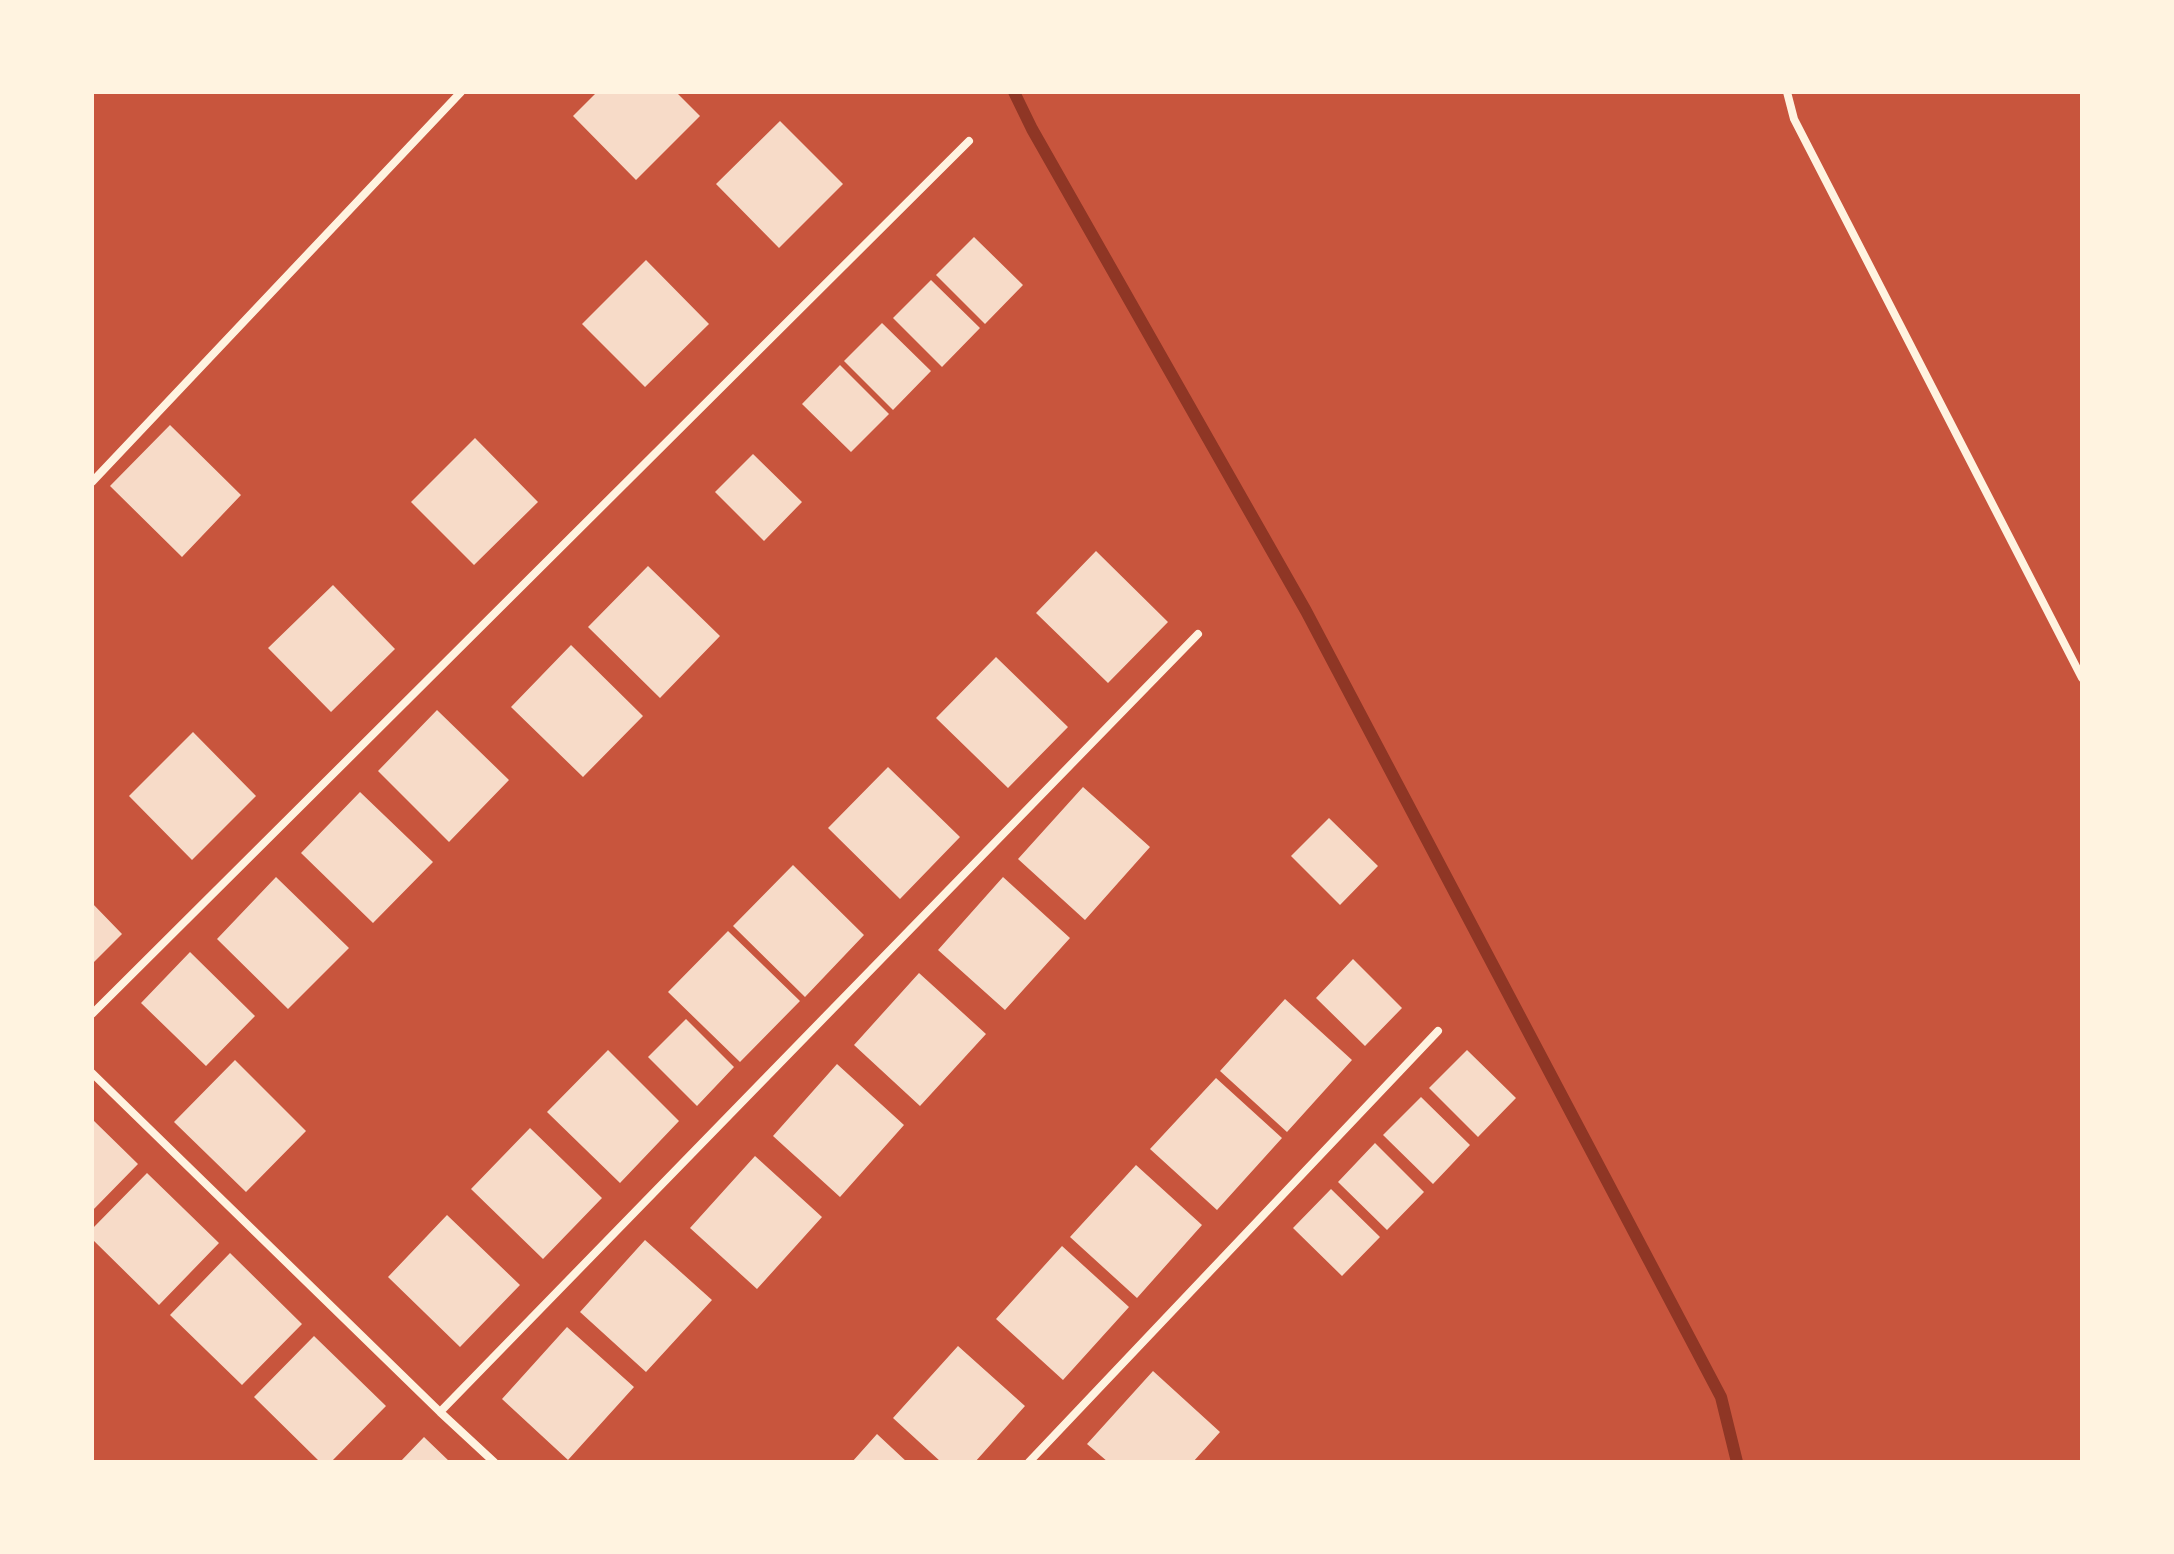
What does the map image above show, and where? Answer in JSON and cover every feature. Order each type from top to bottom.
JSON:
[{"type":"street","points":[[92,482],[461,92]]},
{"type":"street","points":[[1787,92],[1794,119],[2082,678]]},
{"type":"street","points":[[92,1014],[969,141]]},
{"type":"street","points":[[440,1412],[1198,634]]},
{"type":"street","points":[[1029,1462],[1438,1031]]},
{"type":"street","points":[[92,1073],[494,1462]]},
{"type":"building","points":[[597,92],[676,92],[700,116],[636,180],[573,116]]},
{"type":"building","points":[[780,121],[843,184],[779,248],[716,184]]},
{"type":"building","points":[[974,237],[1023,285],[985,324],[936,275]]},
{"type":"building","points":[[646,260],[709,324],[645,387],[582,324]]},
{"type":"building","points":[[931,280],[980,328],[942,367],[893,318]]},
{"type":"building","points":[[882,323],[931,371],[893,410],[844,361]]},
{"type":"building","points":[[840,365],[889,414],[851,452],[802,404]]},
{"type":"building","points":[[170,425],[241,495],[182,557],[110,486]]},
{"type":"building","points":[[475,438],[538,502],[474,565],[411,502]]},
{"type":"building","points":[[753,454],[802,502],[764,541],[715,492]]},
{"type":"building","points":[[1096,551],[1168,622],[1108,683],[1036,613]]},
{"type":"building","points":[[648,566],[720,636],[660,698],[588,627]]},
{"type":"building","points":[[333,585],[395,649],[331,712],[268,648]]},
{"type":"building","points":[[571,645],[643,716],[583,777],[511,707]]},
{"type":"building","points":[[996,657],[1068,727],[1008,788],[936,718]]},
{"type":"building","points":[[437,710],[509,780],[449,842],[378,771]]},
{"type":"building","points":[[193,732],[256,796],[192,860],[129,796]]},
{"type":"building","points":[[888,767],[960,837],[900,899],[828,828]]},
{"type":"building","points":[[1083,787],[1150,847],[1085,920],[1018,859]]},
{"type":"building","points":[[360,792],[433,862],[373,923],[301,853]]},
{"type":"building","points":[[1329,818],[1378,866],[1340,905],[1291,856]]},
{"type":"building","points":[[793,865],[864,935],[805,997],[733,926]]},
{"type":"building","points":[[276,877],[349,948],[288,1009],[217,939]]},
{"type":"building","points":[[1003,877],[1070,938],[1005,1010],[938,950]]},
{"type":"building","points":[[92,903],[122,934],[92,964]]},
{"type":"building","points":[[728,931],[800,1001],[740,1062],[668,992]]},
{"type":"building","points":[[190,952],[255,1016],[206,1066],[141,1003]]},
{"type":"building","points":[[1353,959],[1402,1008],[1365,1046],[1316,998]]},
{"type":"building","points":[[919,973],[986,1034],[920,1106],[854,1045]]},
{"type":"building","points":[[1285,999],[1352,1060],[1287,1132],[1220,1071]]},
{"type":"building","points":[[686,1019],[734,1067],[697,1106],[648,1057]]},
{"type":"building","points":[[608,1050],[679,1121],[620,1183],[547,1112]]},
{"type":"building","points":[[1467,1050],[1516,1098],[1478,1137],[1429,1088]]},
{"type":"building","points":[[235,1060],[306,1131],[246,1192],[174,1122]]},
{"type":"building","points":[[837,1064],[904,1125],[840,1197],[773,1136]]},
{"type":"building","points":[[1216,1078],[1282,1138],[1217,1210],[1150,1149]]},
{"type":"building","points":[[1421,1097],[1470,1145],[1433,1184],[1383,1135]]},
{"type":"building","points":[[92,1119],[138,1164],[92,1211]]},
{"type":"building","points":[[530,1128],[602,1198],[543,1259],[471,1189]]},
{"type":"building","points":[[1375,1143],[1424,1192],[1387,1230],[1338,1182]]},
{"type":"building","points":[[755,1156],[822,1217],[757,1289],[690,1228]]},
{"type":"building","points":[[1136,1165],[1202,1225],[1137,1298],[1070,1237]]},
{"type":"building","points":[[147,1173],[219,1243],[159,1305],[92,1239],[92,1229]]},
{"type":"building","points":[[1331,1189],[1380,1237],[1342,1276],[1293,1228]]},
{"type":"building","points":[[447,1215],[520,1285],[460,1347],[388,1277]]},
{"type":"building","points":[[645,1240],[712,1300],[646,1372],[580,1312]]},
{"type":"building","points":[[1062,1246],[1129,1307],[1063,1380],[996,1319]]},
{"type":"building","points":[[230,1253],[302,1324],[242,1385],[170,1315]]},
{"type":"building","points":[[567,1327],[634,1387],[568,1460],[502,1399]]},
{"type":"building","points":[[314,1336],[386,1406],[331,1462],[320,1462],[254,1397]]},
{"type":"building","points":[[958,1346],[1025,1406],[975,1462],[941,1462],[893,1418]]},
{"type":"building","points":[[1153,1371],[1220,1432],[1193,1462],[1108,1462],[1087,1444]]},
{"type":"building","points":[[877,1434],[907,1462],[852,1462]]},
{"type":"building","points":[[424,1437],[450,1462],[400,1462]]},
{"type":"waterway","points":[[1014,92],[1032,129],[1306,611],[1721,1397],[1737,1462]]}]
